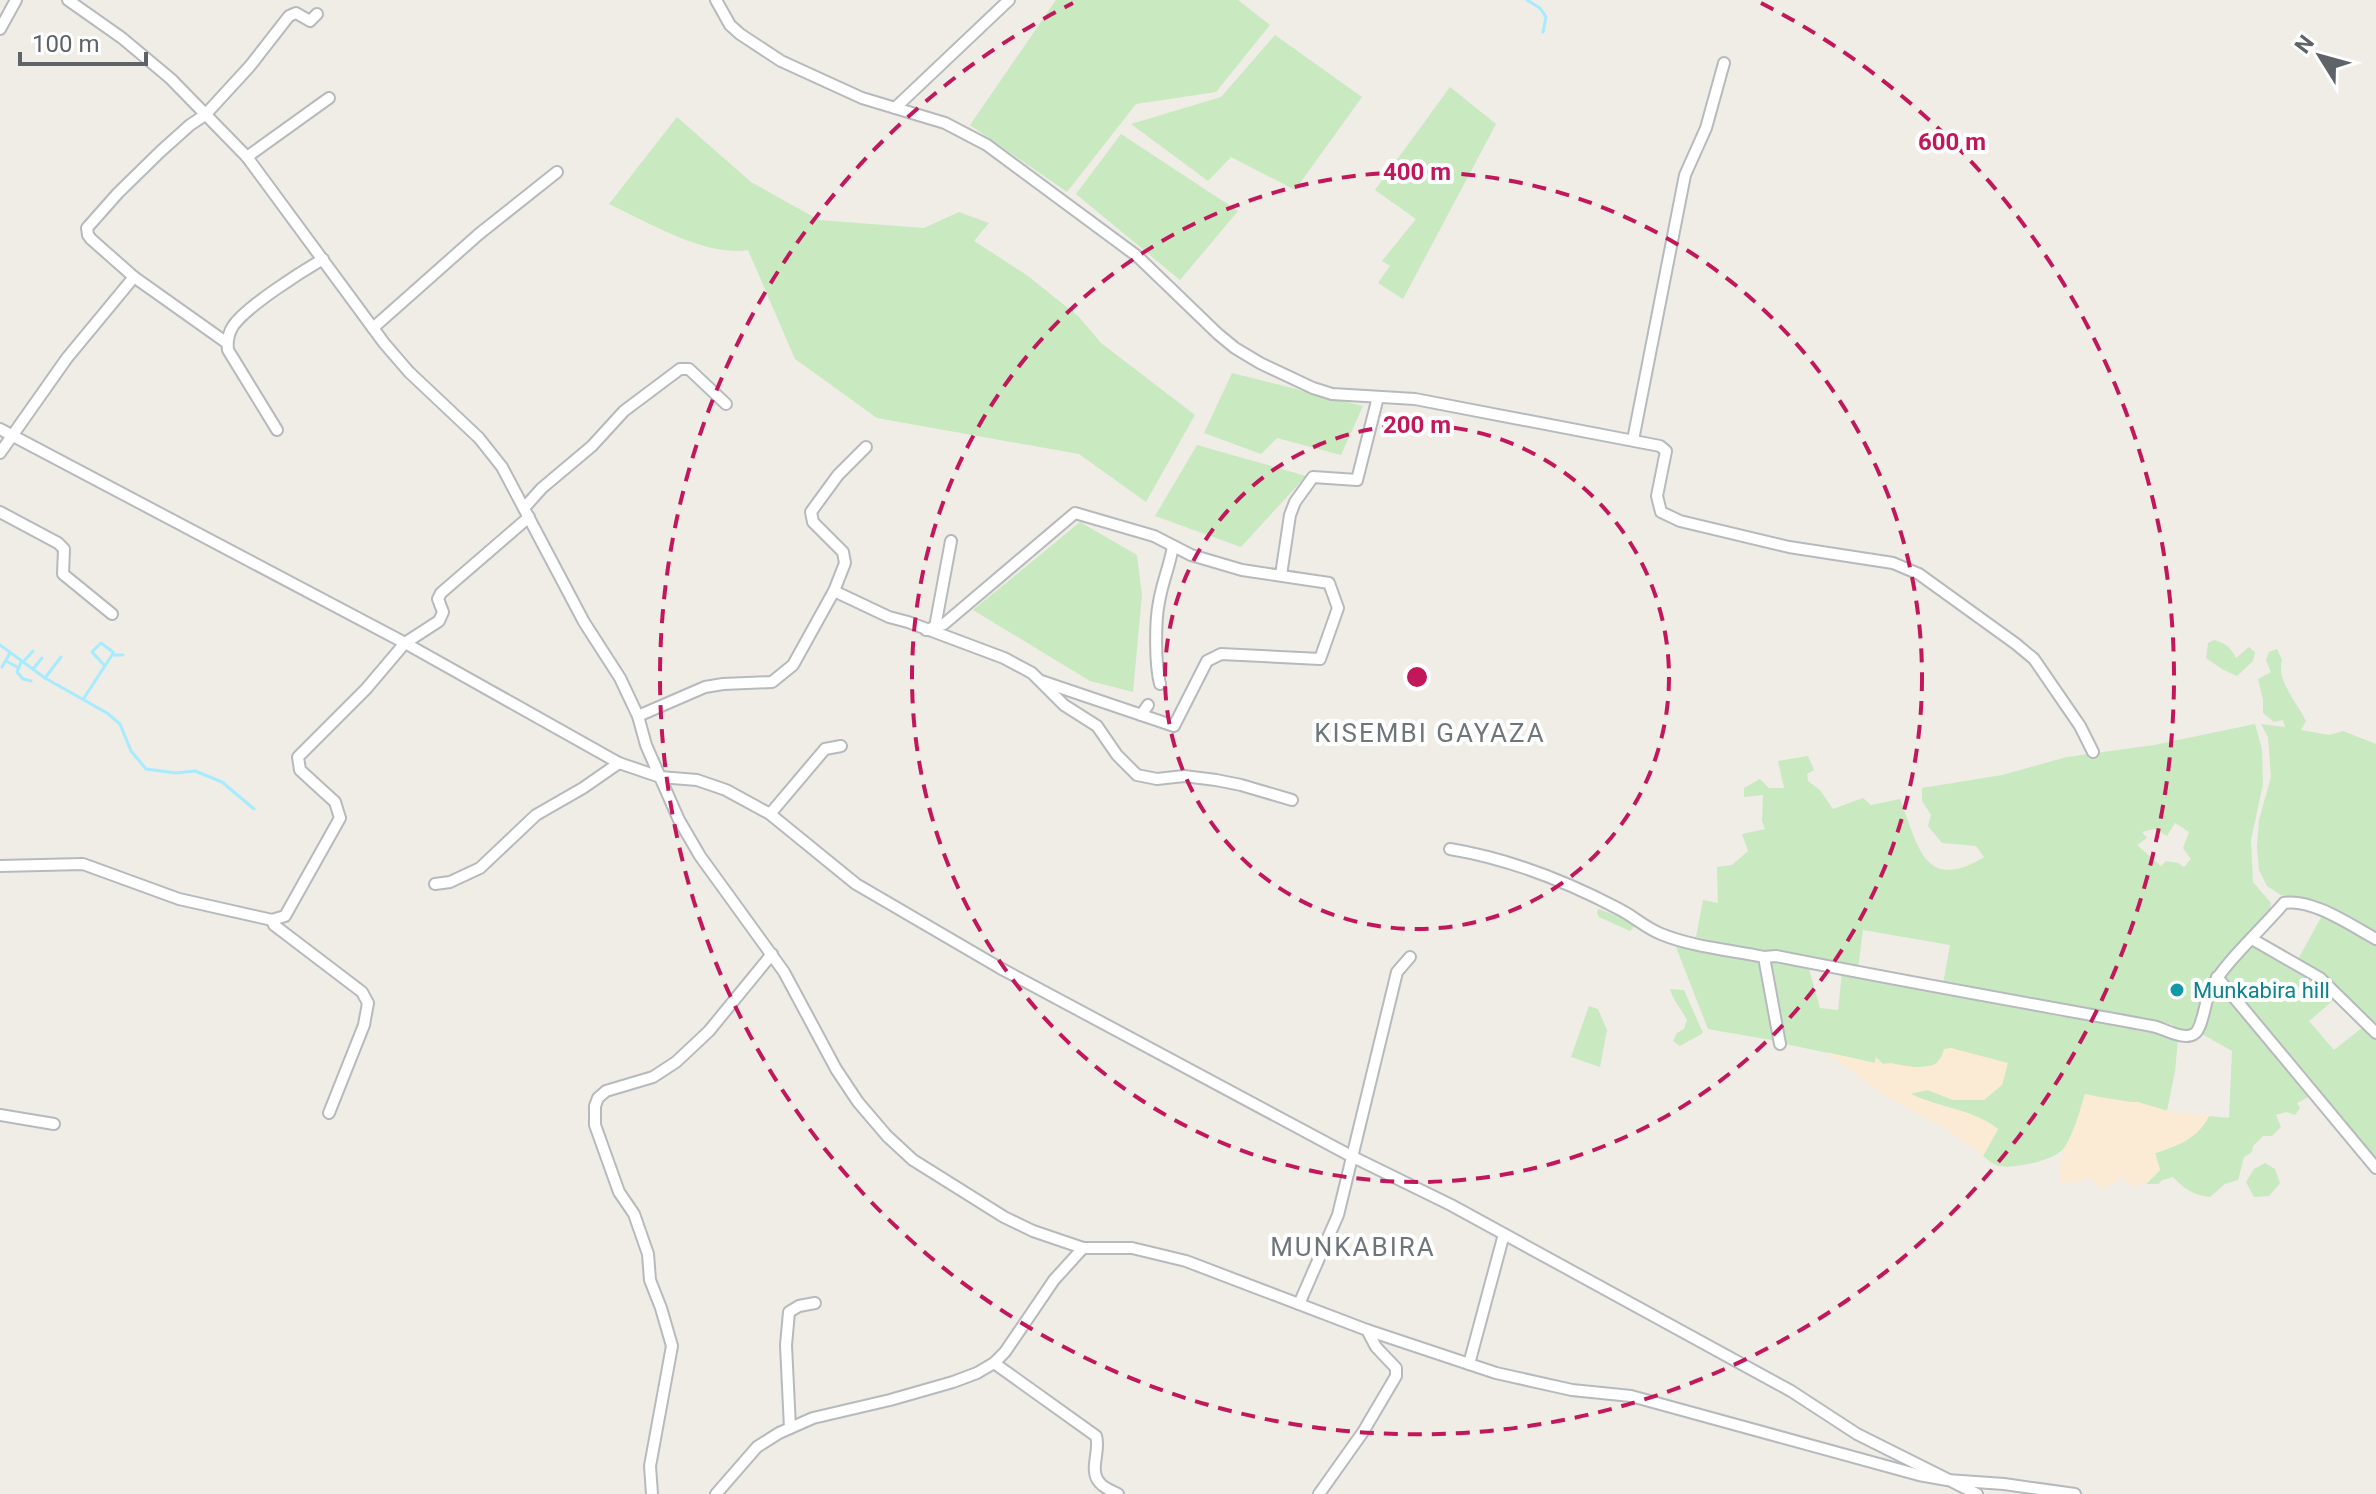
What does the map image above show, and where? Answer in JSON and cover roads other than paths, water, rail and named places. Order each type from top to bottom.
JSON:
[{"type":"street","points":[[0,29],[16,0]]},
{"type":"street","points":[[68,0],[171,79],[247,157],[409,372],[490,450],[577,610],[620,678],[679,820],[700,856],[784,972],[836,1069],[858,1102],[895,1144],[935,1175],[1033,1231],[1083,1248],[1132,1248],[1170,1257],[1367,1330],[1535,1383],[1631,1396],[1919,1475],[2075,1494]]},
{"type":"street","points":[[716,0],[730,25],[757,47],[862,98],[965,132],[1017,166],[1137,256],[1218,334],[1248,357],[1332,394],[1447,404],[1660,446],[1666,451],[1657,496],[1661,512],[1680,521],[1789,547],[1893,563],[1919,574],[2034,659],[2080,726],[2093,752]]},
{"type":"street","points":[[895,108],[1009,0]]},
{"type":"street","points":[[277,430],[233,359],[227,343],[134,277],[91,239],[87,228],[161,151],[205,115],[250,66],[289,16],[296,13],[310,21],[317,14]]},
{"type":"street","points":[[1633,440],[1685,175],[1706,128],[1724,63]]},
{"type":"street","points":[[247,157],[329,98]]},
{"type":"street","points":[[373,328],[479,234],[557,172]]},
{"type":"street","points":[[227,343],[233,326],[243,315],[323,259]]},
{"type":"street","points":[[0,453],[67,358],[134,277]]},
{"type":"street","points":[[0,866],[83,864],[179,899],[272,920],[285,916],[340,818],[335,802],[300,770],[298,757],[366,689],[405,643],[439,621],[443,612],[438,599],[441,593],[526,513],[542,488],[592,446],[624,411],[680,369],[689,369],[726,404]]},
{"type":"street","points":[[1281,575],[1290,515],[1295,502],[1313,477],[1357,480],[1378,397]]},
{"type":"street","points":[[0,429],[405,643],[619,763],[660,777],[697,780],[726,790],[770,814],[856,884],[1000,968],[1351,1156],[1504,1234],[1791,1391],[1857,1434],[1977,1494]]},
{"type":"street","points":[[638,716],[705,687],[772,682],[793,665],[844,569],[845,557],[813,522],[811,512],[838,475],[866,447]]},
{"type":"street","points":[[0,512],[58,543],[64,549],[63,574],[112,614]]},
{"type":"street","points":[[930,628],[944,624],[1075,513],[1154,536],[1191,555],[1242,570],[1329,583],[1338,608],[1320,659],[1221,654],[1207,661],[1174,726],[1041,681]]},
{"type":"street","points":[[930,628],[951,541]]},
{"type":"street","points":[[1160,684],[1156,658],[1158,603],[1173,546]]},
{"type":"street","points":[[834,591],[889,617],[930,628],[1004,658],[1032,673],[1064,705],[1097,726],[1117,755],[1137,775],[1157,779],[1184,776],[1216,780],[1292,800]]},
{"type":"street","points":[[1141,715],[1148,705]]},
{"type":"street","points":[[770,814],[825,749],[841,746]]},
{"type":"street","points":[[435,884],[450,882],[480,868],[536,815],[619,763]]},
{"type":"street","points":[[1450,849],[1483,855],[1557,878],[1668,937],[2152,1026],[2182,1036],[2193,1035],[2200,1027],[2206,998],[2217,977],[2284,903],[2294,901],[2309,905],[2376,939]]},
{"type":"street","points":[[272,920],[274,925],[362,992],[368,1003],[364,1025],[329,1113]]},
{"type":"street","points":[[2252,939],[2320,978],[2376,1033]]},
{"type":"street","points":[[652,1494],[650,1466],[672,1346],[650,1280],[648,1254],[634,1214],[619,1192],[595,1125],[595,1106],[606,1091],[653,1077],[676,1062],[709,1031],[772,954]]},
{"type":"street","points":[[1299,1304],[1338,1215],[1397,972],[1410,957]]},
{"type":"street","points":[[1764,957],[1780,1044]]},
{"type":"street","points":[[2217,977],[2376,1168]]},
{"type":"street","points":[[0,1115],[54,1124]]},
{"type":"street","points":[[1469,1364],[1504,1234]]},
{"type":"street","points":[[716,1494],[757,1447],[790,1428],[813,1418],[953,1382],[994,1363],[1005,1352],[1054,1280],[1083,1248]]},
{"type":"street","points":[[790,1428],[786,1345],[789,1312],[815,1303]]},
{"type":"street","points":[[1319,1494],[1363,1432],[1396,1376],[1396,1368],[1376,1347],[1367,1330]]},
{"type":"street","points":[[994,1363],[1096,1436],[1095,1474],[1099,1483],[1118,1494]]},
{"type":"waterway","points":[[1527,0],[1540,8],[1546,17],[1543,32]]},
{"type":"waterway","points":[[105,666],[92,652],[101,643],[113,654]]},
{"type":"waterway","points":[[0,645],[45,678],[107,713],[120,724],[131,751],[146,769],[176,773],[195,771],[222,782],[254,809]]},
{"type":"waterway","points":[[25,660],[33,651]]},
{"type":"waterway","points":[[2,667],[10,653]]},
{"type":"waterway","points":[[84,698],[112,655],[123,655]]},
{"type":"waterway","points":[[45,678],[61,657]]},
{"type":"waterway","points":[[33,669],[42,658]]},
{"type":"waterway","points":[[6,661],[19,668]]},
{"type":"waterway","points":[[21,662],[17,672],[23,679],[31,681]]},
{"type":"place","name":"Munkabira hill","points":[[2177,990]]},
{"type":"district","name":"KISEMBI GAYAZA","points":[[1430,733]]},
{"type":"district","name":"MUNKABIRA","points":[[1353,1247]]}]
